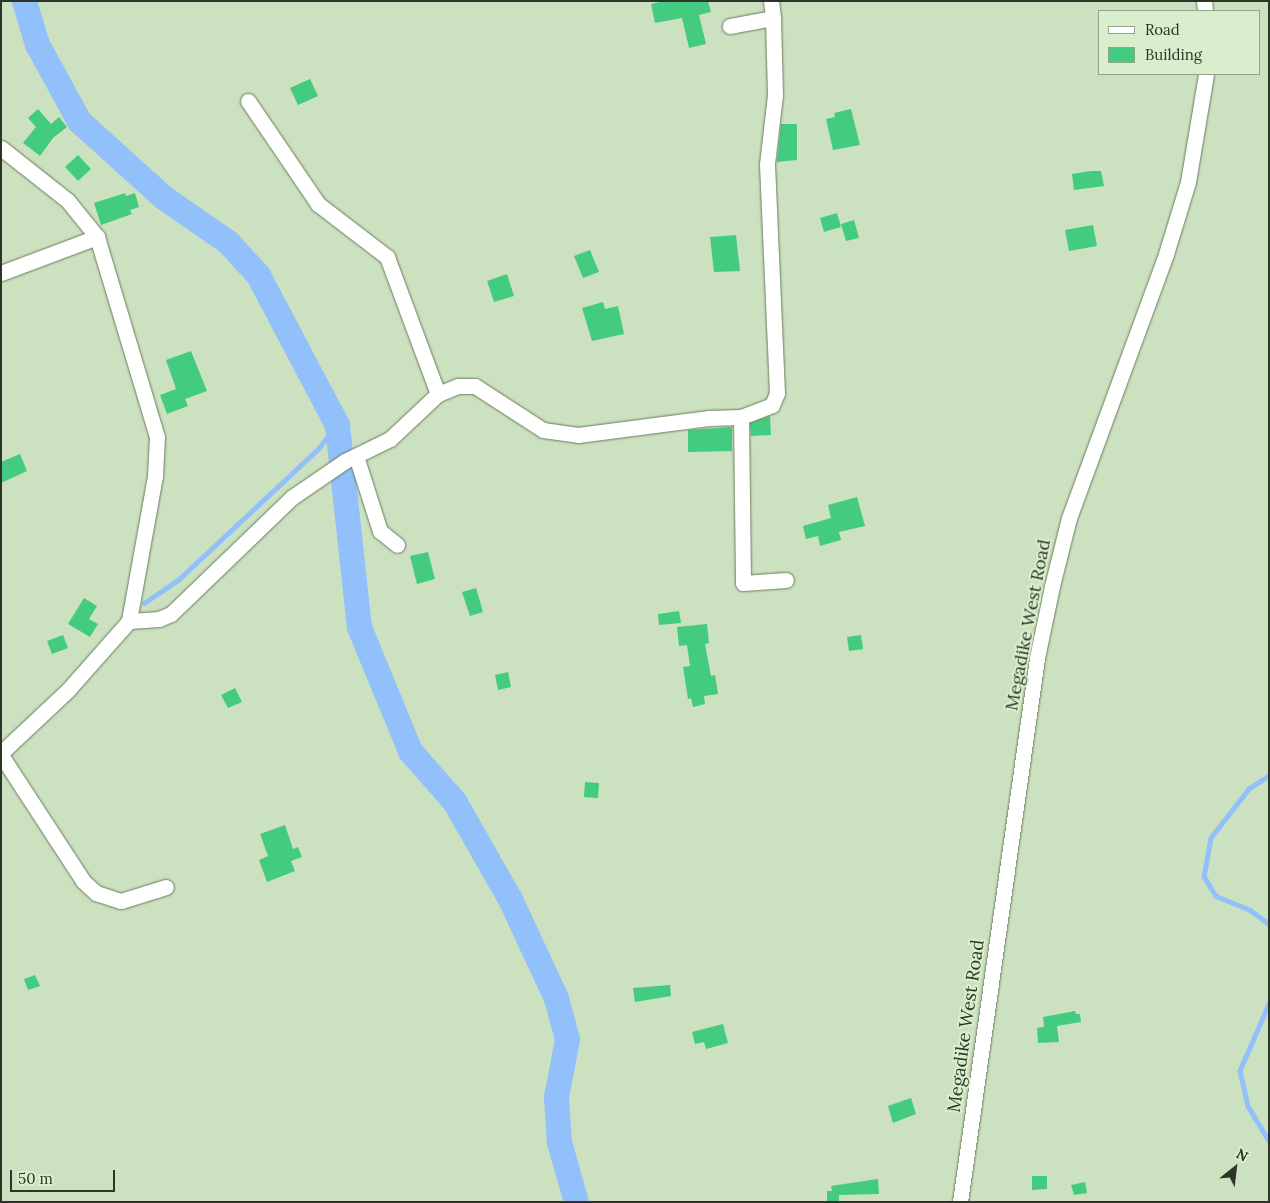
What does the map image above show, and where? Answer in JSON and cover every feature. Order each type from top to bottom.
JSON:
[{"type":"street","points":[[129,621],[159,619],[171,614],[292,498],[314,481],[350,459],[390,439],[438,394],[458,386],[475,386],[543,430],[578,435],[709,418],[741,417],[772,405],[777,393],[767,164],[775,95],[771,1]]},
{"type":"street","points":[[730,26],[773,18]]},
{"type":"street","name":"Megadike West Road","points":[[960,1202],[1036,668],[1052,586],[1070,518],[1177,218],[1198,137],[1206,75]]},
{"type":"street","points":[[248,101],[318,204],[388,256],[438,394]]},
{"type":"street","points":[[1,148],[56,190],[96,237],[157,436],[156,476],[129,621],[68,690],[1,754],[84,881],[96,893],[121,901],[166,887]]},
{"type":"street","points":[[3,268],[96,237]]},
{"type":"street","points":[[741,417],[743,582],[786,580]]},
{"type":"street","points":[[350,459],[380,531],[397,545]]},
{"type":"building","points":[[664,1],[708,1],[711,12],[699,15],[706,44],[689,48],[682,18],[655,23],[651,4]]},
{"type":"building","points":[[310,79],[318,96],[298,105],[290,88]]},
{"type":"building","points":[[38,109],[51,124],[59,117],[67,127],[53,138],[40,156],[23,143],[36,127],[28,118]]},
{"type":"building","points":[[851,109],[860,145],[833,150],[826,119],[835,117],[834,113]]},
{"type":"building","points":[[781,124],[797,124],[797,160],[777,162]]},
{"type":"building","points":[[78,155],[91,169],[78,181],[65,167]]},
{"type":"building","points":[[1101,171],[1104,186],[1074,190],[1072,174]]},
{"type":"building","points":[[125,193],[126,196],[135,193],[139,207],[130,210],[132,214],[101,225],[94,203]]},
{"type":"building","points":[[837,213],[841,227],[824,232],[820,218]]},
{"type":"building","points":[[854,220],[859,238],[846,241],[841,224]]},
{"type":"building","points":[[1093,225],[1097,246],[1069,251],[1065,230]]},
{"type":"building","points":[[736,235],[740,271],[714,272],[710,237]]},
{"type":"building","points":[[590,250],[599,272],[583,278],[574,256]]},
{"type":"building","points":[[507,274],[514,296],[494,302],[487,281]]},
{"type":"building","points":[[603,302],[605,309],[618,306],[624,334],[592,341],[582,308]]},
{"type":"building","points":[[191,351],[207,391],[185,399],[188,406],[167,414],[160,395],[176,389],[166,360]]},
{"type":"building","points":[[770,416],[771,435],[751,436],[750,423]]},
{"type":"building","points":[[732,427],[732,451],[688,452],[688,430]]},
{"type":"building","points":[[20,454],[27,471],[1,483],[1,462]]},
{"type":"building","points":[[857,497],[865,526],[839,532],[841,540],[820,546],[818,536],[806,539],[803,526],[831,518],[828,505]]},
{"type":"building","points":[[428,552],[435,579],[417,584],[410,556]]},
{"type":"building","points":[[476,588],[483,612],[470,616],[462,592]]},
{"type":"building","points":[[84,598],[97,606],[89,619],[98,624],[90,637],[68,624]]},
{"type":"building","points":[[679,611],[681,623],[659,625],[658,614]]},
{"type":"building","points":[[707,624],[709,643],[705,644],[711,676],[715,675],[718,694],[704,696],[705,704],[693,707],[691,698],[688,699],[683,667],[690,666],[687,645],[679,646],[677,627]]},
{"type":"building","points":[[63,635],[68,648],[52,654],[47,641]]},
{"type":"building","points":[[861,635],[863,649],[849,651],[847,637]]},
{"type":"building","points":[[508,672],[511,687],[498,690],[495,675]]},
{"type":"building","points":[[235,688],[242,702],[228,708],[221,695]]},
{"type":"building","points":[[585,782],[599,783],[598,798],[584,797]]},
{"type":"building","points":[[285,825],[293,849],[298,847],[302,857],[291,861],[295,871],[267,882],[259,860],[268,856],[260,834]]},
{"type":"building","points":[[35,975],[40,986],[28,990],[24,979]]},
{"type":"building","points":[[670,985],[671,996],[635,1002],[633,988]]},
{"type":"building","points":[[1075,1011],[1076,1014],[1080,1014],[1081,1022],[1057,1026],[1059,1042],[1038,1043],[1037,1028],[1044,1027],[1043,1017]]},
{"type":"building","points":[[723,1024],[728,1043],[706,1049],[704,1042],[695,1044],[692,1032]]},
{"type":"building","points":[[911,1098],[916,1114],[893,1123],[888,1106]]},
{"type":"building","points":[[1032,1176],[1047,1176],[1047,1189],[1032,1190]]},
{"type":"building","points":[[878,1179],[879,1194],[839,1195],[839,1202],[827,1202],[827,1191],[832,1191],[831,1186]]},
{"type":"building","points":[[1085,1182],[1087,1193],[1074,1195],[1071,1185]]},
{"type":"waterway","points":[[24,1],[37,44],[79,121],[163,197],[228,242],[258,275],[337,425],[359,627],[410,751],[454,801],[510,899],[556,998],[567,1039],[556,1097],[559,1142],[576,1202]]},
{"type":"waterway","points":[[144,603],[178,580],[318,449],[337,425]]},
{"type":"waterway","points":[[1269,776],[1249,789],[1211,838],[1204,876],[1216,896],[1250,910],[1269,924]]},
{"type":"waterway","points":[[1269,1004],[1240,1071],[1248,1106],[1269,1141]]}]
